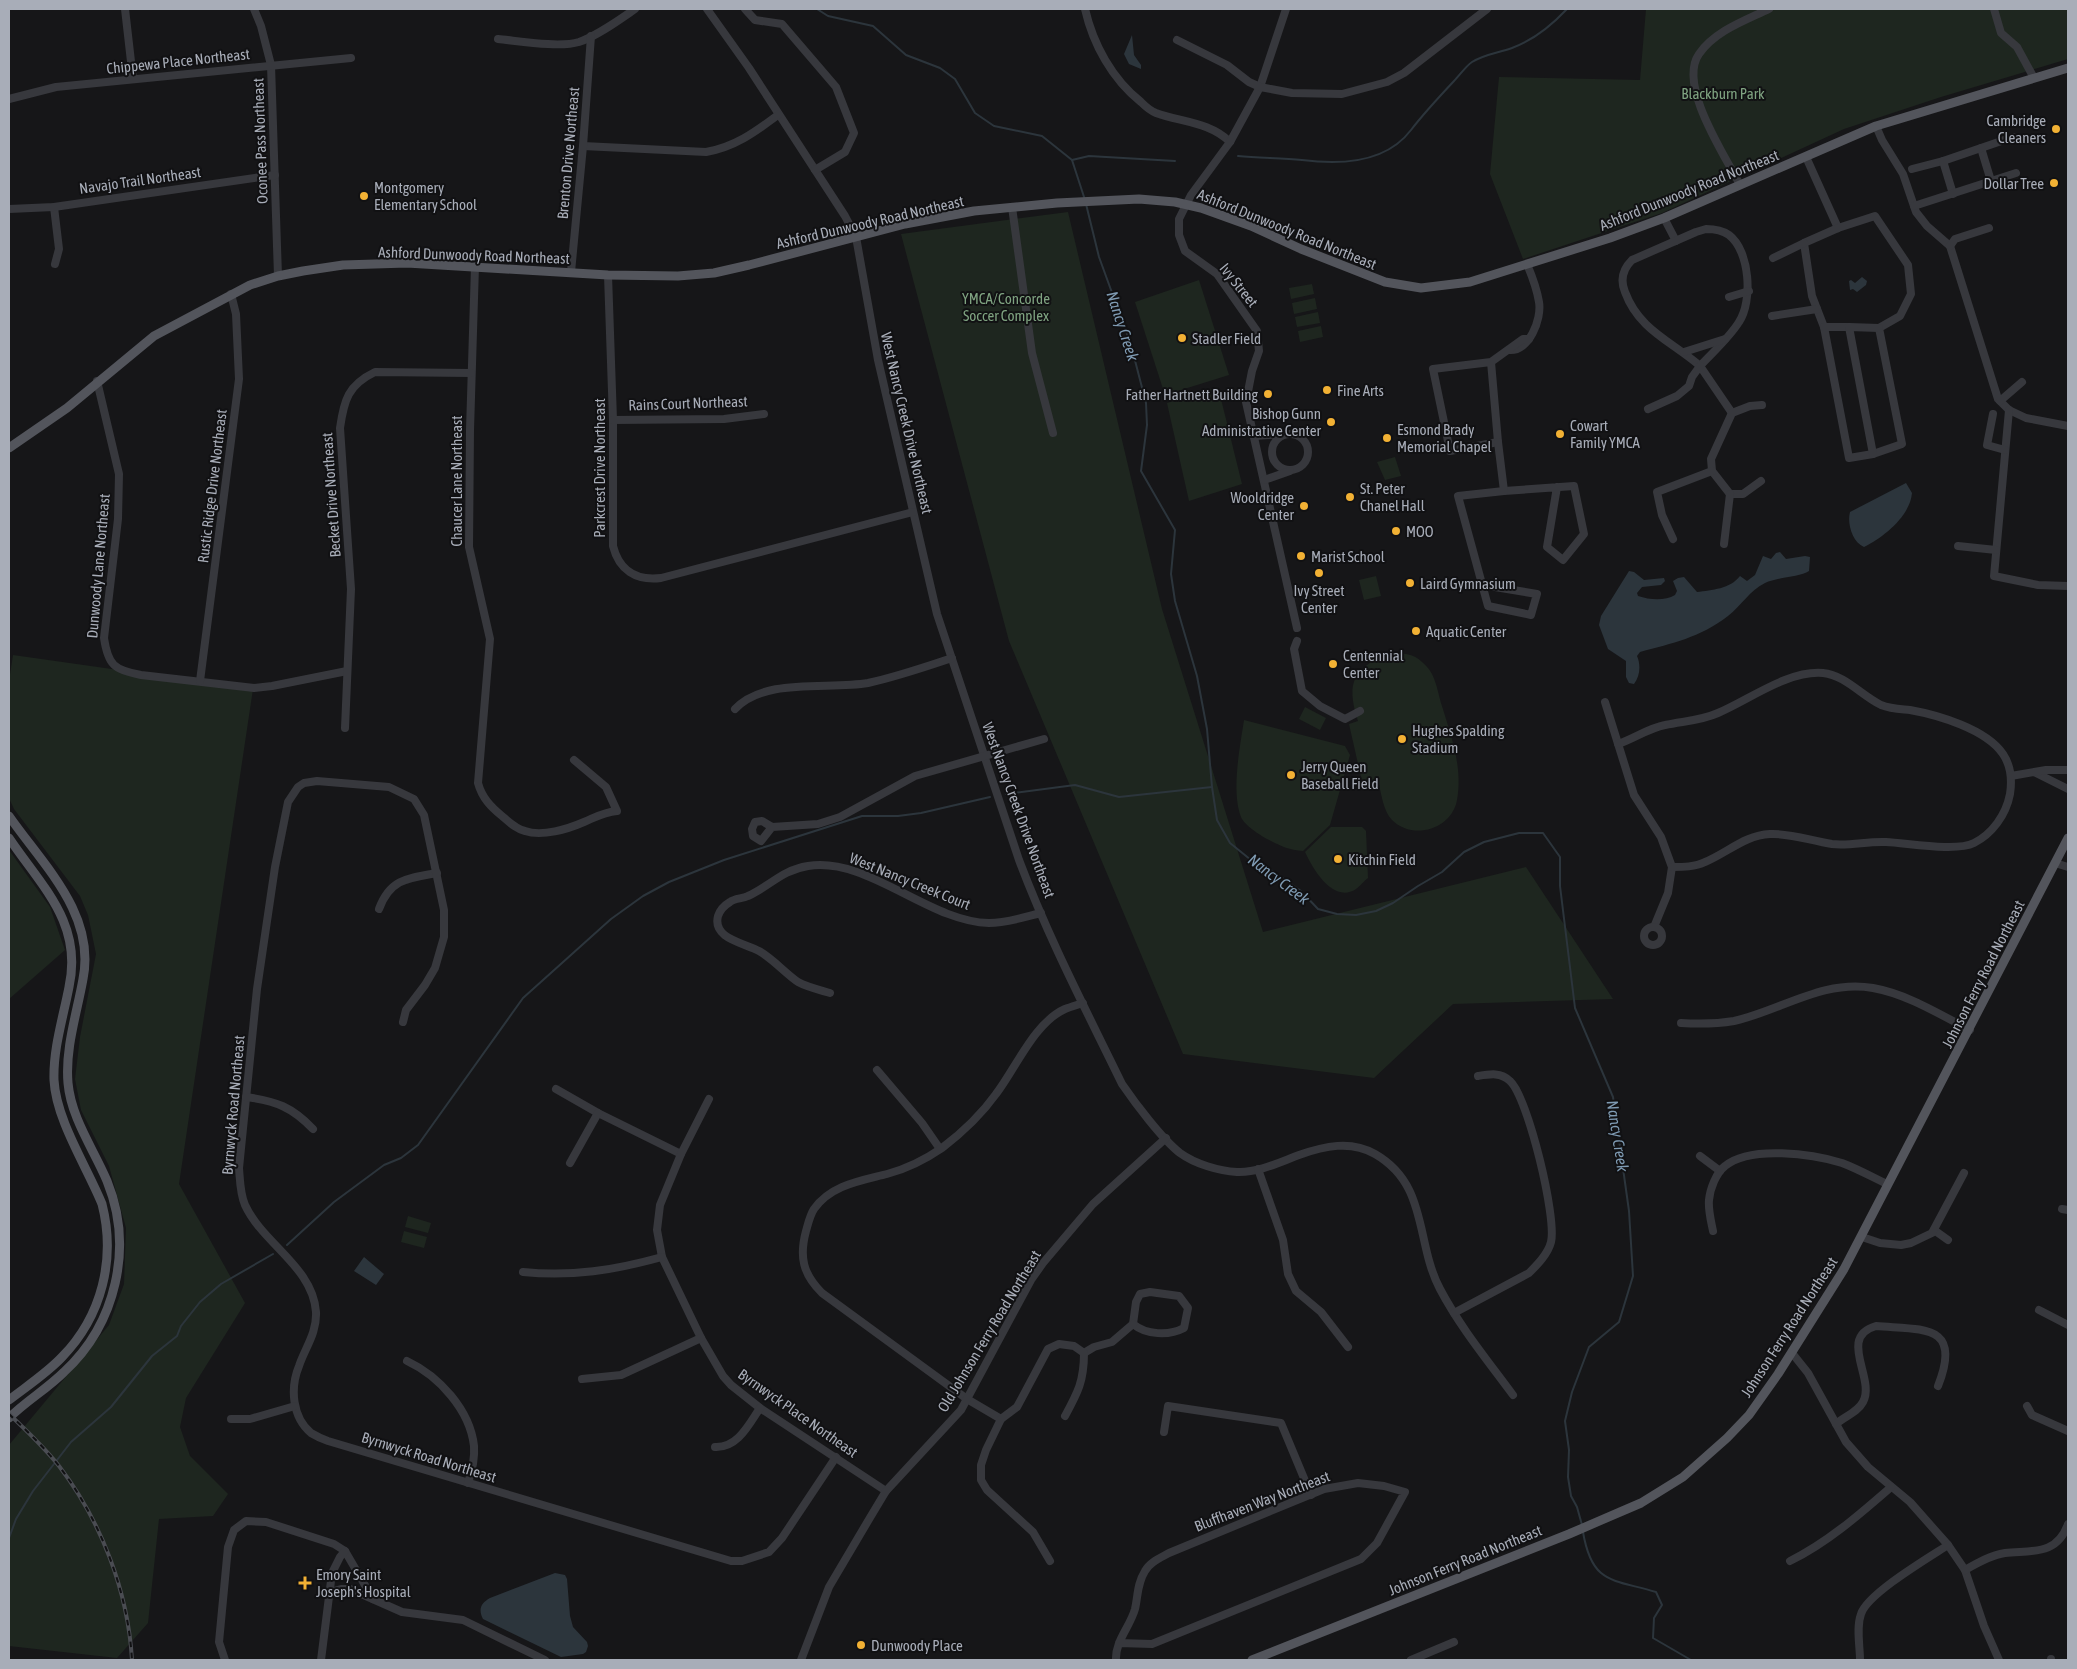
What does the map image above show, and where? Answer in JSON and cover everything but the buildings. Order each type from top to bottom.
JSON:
[{"type":"main road","name":"Ashford Dunwoody Road Northeast","points":[[9,448],[67,408],[154,336],[231,294],[278,276],[343,265],[407,263],[608,275],[678,276],[714,273],[856,237],[966,213],[1057,203],[1139,199],[1186,204],[1251,226],[1301,249],[1386,282],[1422,288],[1470,282],[1610,238],[1740,186],[1876,126],[2068,68]]},
{"type":"main road","points":[[9,816],[72,904],[83,933],[86,960],[72,1030],[67,1068],[68,1086],[73,1106],[108,1183],[114,1202],[120,1248],[117,1277],[110,1304],[102,1323],[89,1344],[63,1374],[9,1418]]},
{"type":"main road","points":[[9,838],[55,903],[71,939],[71,976],[60,1022],[54,1081],[64,1121],[102,1204],[106,1218],[108,1243],[106,1270],[101,1293],[86,1327],[52,1367],[9,1400]]},
{"type":"main road","name":"Johnson Ferry Road Northeast","points":[[1252,1660],[1569,1534],[1641,1503],[1683,1477],[1727,1438],[1749,1415],[1792,1353],[1862,1237],[1887,1184],[1970,1030],[2068,838]]},
{"type":"street","points":[[124,9],[133,79]]},
{"type":"street","name":"Oconee Pass Northeast","points":[[254,9],[262,26],[271,65],[278,276]]},
{"type":"street","points":[[498,39],[552,43],[578,42],[611,25],[635,9]]},
{"type":"street","name":"West Nancy Creek Drive Northeast","points":[[707,9],[749,68],[845,216],[856,237],[870,324],[938,614],[1019,860],[1060,957],[1122,1084],[1135,1102],[1180,1153],[1200,1163],[1238,1172],[1258,1169],[1317,1148],[1354,1146],[1375,1154],[1394,1169],[1408,1185],[1416,1202],[1425,1248],[1433,1276],[1454,1313],[1513,1395]]},
{"type":"street","points":[[746,9],[755,20],[782,24],[836,87],[854,133],[845,152],[815,170]]},
{"type":"street","points":[[1085,9],[1095,42],[1111,71],[1134,97],[1154,113],[1193,122],[1224,135],[1230,142]]},
{"type":"street","name":"Ivy Street","points":[[1286,9],[1260,87],[1230,142],[1186,204],[1179,219],[1179,235],[1185,251],[1217,274],[1258,331],[1259,351],[1252,371],[1246,402],[1297,628]]},
{"type":"street","points":[[1177,40],[1227,65],[1249,82],[1260,87],[1292,93],[1342,94],[1387,82],[1404,73],[1487,9]]},
{"type":"street","points":[[1740,186],[1703,115],[1695,90],[1693,75],[1698,55],[1722,31],[1769,9]]},
{"type":"street","points":[[1994,9],[2001,33],[2017,47],[2034,78]]},
{"type":"street","name":"Brenton Drive Northeast","points":[[571,272],[583,146],[590,36]]},
{"type":"street","name":"Chippewa Place Northeast","points":[[9,99],[56,87],[351,58]]},
{"type":"street","points":[[583,146],[706,152],[722,150],[736,144],[778,114]]},
{"type":"street","points":[[1876,126],[1882,140],[1903,174],[1914,206],[1927,226],[1950,246],[1998,399],[2009,410],[2026,418],[2068,426]]},
{"type":"street","points":[[1912,169],[1943,161],[2013,137]]},
{"type":"street","points":[[1981,148],[1992,181]]},
{"type":"street","points":[[1806,157],[1838,228]]},
{"type":"street","points":[[1943,161],[1953,194]]},
{"type":"street","points":[[1914,206],[2016,173]]},
{"type":"street","name":"Navajo Trail Northeast","points":[[9,209],[54,207],[275,175]]},
{"type":"street","points":[[54,207],[59,249],[55,264]]},
{"type":"street","points":[[1012,207],[1032,353],[1053,433]]},
{"type":"street","points":[[1773,258],[1838,228],[1875,216],[1908,265],[1911,294],[1900,316],[1880,328],[1824,327]]},
{"type":"street","points":[[1664,218],[1676,241]]},
{"type":"street","points":[[1950,246],[1955,239],[1989,228]]},
{"type":"street","points":[[1648,409],[1677,396],[1690,386],[1692,377],[1700,366],[1740,321],[1748,291],[1747,271],[1737,246],[1729,235],[1719,230],[1706,229],[1632,260],[1625,267],[1622,285],[1634,312],[1646,326],[1684,352],[1700,366],[1732,413]]},
{"type":"street","points":[[1804,243],[1812,296],[1824,327],[1849,458],[1873,454],[1902,444],[1880,328]]},
{"type":"street","points":[[1498,442],[1450,451],[1433,369],[1491,362],[1509,350],[1514,351],[1527,343],[1539,318],[1540,304],[1527,264]]},
{"type":"street","name":"Chaucer Lane Northeast","points":[[475,266],[471,373],[469,548],[490,639],[478,783],[481,794],[493,808],[525,832],[536,833],[558,830],[582,823],[605,812],[617,810],[606,786],[574,760]]},
{"type":"street","name":"Parkcrest Drive Northeast","points":[[608,275],[613,420],[613,546],[616,558],[622,566],[640,576],[651,579],[661,578],[913,512]]},
{"type":"street","points":[[1729,297],[1748,291]]},
{"type":"street","name":"Rustic Ridge Drive Northeast","points":[[200,681],[239,379],[236,314],[231,294]]},
{"type":"street","points":[[1772,316],[1817,310]]},
{"type":"street","points":[[1849,326],[1873,454]]},
{"type":"street","points":[[1684,352],[1726,338]]},
{"type":"street","points":[[1491,362],[1504,491]]},
{"type":"street","name":"Becket Drive Northeast","points":[[345,728],[352,589],[340,428],[343,404],[352,389],[362,378],[375,372],[471,373]]},
{"type":"street","name":"Dunwoody Lane Northeast","points":[[98,381],[119,474],[118,519],[104,638],[106,653],[111,663],[124,672],[254,688],[347,671]]},
{"type":"street","points":[[2000,401],[2022,382]]},
{"type":"street","points":[[1724,544],[1730,494],[1712,471],[1711,459],[1732,413],[1750,406],[1762,405]]},
{"type":"street","points":[[2009,410],[1994,576],[2038,586],[2068,586]]},
{"type":"street","name":"Rains Court Northeast","points":[[613,420],[724,418],[764,414]]},
{"type":"street","points":[[1993,414],[1987,445],[2005,450]]},
{"type":"street","points":[[1254,436],[1290,433],[1301,437],[1308,447],[1307,459],[1304,464],[1264,480]]},
{"type":"street","points":[[1284,434],[1274,442],[1272,447],[1273,459],[1281,468],[1293,470]]},
{"type":"street","points":[[1673,539],[1662,515],[1657,492],[1712,471]]},
{"type":"street","points":[[1730,494],[1744,494],[1761,481]]},
{"type":"street","points":[[1483,585],[1536,594],[1531,615],[1488,606],[1458,496],[1504,491],[1558,487],[1574,486],[1584,534],[1563,560],[1547,547],[1558,487]]},
{"type":"street","points":[[1958,546],[1996,550]]},
{"type":"street","points":[[1297,641],[1294,649],[1302,691],[1320,706],[1345,719],[1360,711]]},
{"type":"street","points":[[735,709],[748,698],[758,694],[797,688],[868,683],[952,658]]},
{"type":"street","points":[[1618,744],[1664,725],[1679,724],[1717,714],[1800,674],[1823,673],[1836,677],[1889,708],[1934,716],[1979,734],[1992,742],[2004,754],[2011,776],[2009,800],[1997,825],[1986,837],[1971,845],[1956,846],[1886,842],[1832,844],[1781,834],[1769,834],[1744,840],[1703,863],[1672,867]]},
{"type":"street","points":[[1606,702],[1634,795],[1661,837],[1672,867],[1668,893],[1654,927]]},
{"type":"street","points":[[772,827],[818,824],[840,817],[915,776],[1044,740]]},
{"type":"street","points":[[2011,776],[2046,770],[2068,770]]},
{"type":"street","points":[[2036,773],[2068,789]]},
{"type":"street","name":"Byrnwyck Road Northeast","points":[[403,1022],[406,1010],[431,976],[441,951],[445,920],[424,815],[414,799],[388,787],[317,781],[304,783],[298,786],[288,802],[275,867],[257,989],[239,1168],[241,1191],[245,1205],[258,1224],[302,1276],[312,1293],[316,1312],[315,1326],[294,1381],[293,1393],[295,1406],[303,1424],[312,1433],[328,1442],[731,1561],[742,1561],[769,1552],[782,1538],[836,1457]]},
{"type":"street","points":[[2055,863],[2068,867]]},
{"type":"street","name":"West Nancy Creek Court","points":[[830,993],[800,983],[760,952],[726,936],[719,930],[717,921],[719,913],[725,905],[732,900],[754,893],[784,872],[820,864],[848,869],[950,915],[972,921],[989,923],[1007,921],[1041,913]]},
{"type":"street","points":[[379,909],[385,894],[395,884],[415,876],[437,873]]},
{"type":"street","points":[[1680,1023],[1711,1024],[1733,1021],[1814,993],[1840,986],[1857,986],[1890,992],[1970,1030]]},
{"type":"street","points":[[1002,1419],[967,1399],[822,1293],[811,1282],[805,1269],[802,1252],[810,1218],[822,1200],[834,1190],[904,1168],[940,1149],[982,1113],[1033,1038],[1047,1022],[1064,1010],[1083,1003]]},
{"type":"street","points":[[877,1070],[922,1123],[940,1149]]},
{"type":"street","points":[[1454,1313],[1529,1273],[1539,1263],[1551,1243],[1551,1214],[1530,1126],[1517,1088],[1502,1075],[1478,1076]]},
{"type":"street","points":[[556,1089],[598,1113],[681,1154]]},
{"type":"street","points":[[246,1097],[268,1100],[284,1105],[303,1118],[313,1129]]},
{"type":"street","name":"Byrnwyck Place Northeast","points":[[709,1099],[681,1154],[664,1194],[656,1230],[662,1257],[701,1338],[723,1376],[731,1385],[760,1408],[886,1491]]},
{"type":"street","points":[[570,1163],[598,1113]]},
{"type":"street","name":"Old Johnson Ferry Road Northeast","points":[[800,1660],[829,1587],[886,1491],[946,1429],[961,1410],[1031,1280],[1092,1204],[1166,1138]]},
{"type":"street","points":[[1713,1231],[1709,1198],[1720,1171],[1740,1157],[1784,1154],[1813,1157],[1841,1163],[1887,1184]]},
{"type":"street","points":[[1700,1156],[1720,1171]]},
{"type":"street","points":[[1258,1169],[1283,1240],[1288,1274],[1296,1291],[1321,1312],[1348,1347]]},
{"type":"street","points":[[1862,1237],[1880,1243],[1901,1244],[1911,1243],[1925,1237],[1934,1230],[1952,1192],[1964,1173]]},
{"type":"street","points":[[1934,1230],[1948,1240]]},
{"type":"street","points":[[523,1272],[582,1274],[627,1266],[662,1257]]},
{"type":"street","points":[[1084,1353],[1094,1347],[1112,1342],[1134,1324],[1136,1302],[1140,1294],[1150,1292],[1179,1296],[1188,1308],[1184,1328],[1174,1334],[1141,1331],[1134,1324]]},
{"type":"street","points":[[2038,1310],[2068,1326]]},
{"type":"street","points":[[1836,1424],[1859,1409],[1864,1402],[1866,1386],[1858,1359],[1858,1349],[1859,1340],[1870,1328],[1876,1326],[1932,1332],[1940,1338],[1948,1354],[1946,1367],[1938,1386]]},
{"type":"street","points":[[582,1380],[621,1375],[701,1338]]},
{"type":"street","points":[[1050,1562],[1033,1532],[1014,1513],[986,1490],[981,1480],[981,1465],[986,1450],[1002,1419],[1017,1407],[1048,1349],[1059,1344],[1074,1346],[1084,1353]]},
{"type":"street","points":[[1065,1416],[1076,1395],[1084,1373],[1084,1353]]},
{"type":"street","points":[[1792,1353],[1808,1373],[1846,1442],[1863,1461],[1910,1502],[1948,1545],[1965,1570],[1998,1660]]},
{"type":"street","points":[[407,1361],[426,1371],[438,1382],[452,1398],[469,1426],[474,1447],[474,1458],[468,1483]]},
{"type":"street","points":[[232,1419],[250,1419],[295,1406]]},
{"type":"street","points":[[1164,1432],[1168,1406],[1281,1423],[1311,1495]]},
{"type":"street","points":[[2027,1406],[2032,1415],[2068,1432]]},
{"type":"street","points":[[715,1447],[727,1446],[738,1439],[760,1408]]},
{"type":"street","name":"Bluffhaven Way Northeast","points":[[1116,1660],[1119,1643],[1135,1610],[1137,1590],[1145,1571],[1154,1561],[1169,1553],[1324,1489],[1358,1483],[1384,1486],[1405,1492],[1377,1543],[1361,1559],[1152,1644],[1119,1643]]},
{"type":"street","points":[[1790,1561],[1814,1548],[1891,1487]]},
{"type":"street","points":[[225,1660],[219,1642],[228,1547],[231,1534],[237,1526],[251,1520],[266,1522],[334,1544],[345,1551],[372,1599]]},
{"type":"street","points":[[1965,1570],[1991,1557],[2005,1553],[2037,1552],[2047,1548],[2055,1543],[2066,1530],[2068,1524]]},
{"type":"street","points":[[1860,1660],[1860,1615],[1864,1606],[1883,1589],[1948,1545]]},
{"type":"street","points":[[321,1660],[332,1573],[345,1551]]},
{"type":"street","points":[[330,1592],[350,1589],[402,1612],[463,1620],[545,1660]]},
{"type":"street","points":[[1411,1660],[1454,1642]]},
{"type":"green space","name":"Blackburn Park","points":[[1646,9],[2068,9],[2068,59],[1941,97],[1844,129],[1662,213],[1523,259],[1490,174],[1499,77],[1640,80]]},
{"type":"green space","name":"YMCA/Concorde Soccer Complex","points":[[1068,212],[1162,609],[1263,932],[1526,867],[1613,999],[1453,1004],[1374,1078],[1183,1054],[1009,641],[901,234]]},
{"type":"green space","name":"Stadler Field","points":[[1199,280],[1229,375],[1165,395],[1135,302]]},
{"type":"green space","points":[[1312,284],[1314,294],[1291,299],[1289,288]]},
{"type":"green space","points":[[1315,298],[1317,309],[1294,314],[1292,303]]},
{"type":"green space","points":[[1318,312],[1320,323],[1297,327],[1295,317]]},
{"type":"green space","points":[[1321,326],[1323,337],[1300,342],[1298,331]]},
{"type":"green space","points":[[1218,387],[1242,484],[1189,501],[1167,403]]},
{"type":"green space","points":[[1395,457],[1401,476],[1385,480],[1377,462]]},
{"type":"green space","points":[[1376,576],[1381,596],[1364,600],[1359,580]]},
{"type":"green space","name":"Hughes Spalding Stadium","points":[[1390,653],[1411,655],[1427,666],[1435,682],[1455,752],[1458,788],[1454,810],[1440,825],[1420,831],[1410,830],[1392,820],[1386,812],[1378,780],[1363,786],[1349,724],[1358,721],[1353,697],[1355,679],[1367,665]]},
{"type":"green space","points":[[13,655],[253,689],[179,1184],[245,1303],[186,1398],[180,1427],[190,1456],[228,1494],[213,1516],[159,1519],[148,1623],[117,1658],[9,1646],[9,1445],[109,1325],[124,1284],[126,1228],[109,1166],[81,1110],[75,1079],[80,1037],[96,954],[88,915],[80,896],[14,809],[9,798],[9,681]]},
{"type":"green space","points":[[1305,707],[1326,718],[1320,730],[1299,719]]},
{"type":"green space","name":"Jerry Queen Baseball Field","points":[[1244,720],[1345,746],[1350,755],[1330,825],[1303,851],[1293,850],[1267,839],[1256,832],[1241,817],[1236,782]]},
{"type":"green space","name":"Kitchin Field","points":[[1331,827],[1362,827],[1366,831],[1368,878],[1356,889],[1348,892],[1339,892],[1325,883],[1305,852]]},
{"type":"green space","points":[[9,850],[50,907],[65,950],[9,999]]},
{"type":"green space","points":[[408,1216],[431,1223],[428,1233],[405,1227]]},
{"type":"green space","points":[[404,1231],[427,1237],[424,1248],[401,1242]]},
{"type":"shaded area","points":[[1132,35],[1134,55],[1141,65],[1141,69],[1129,64],[1124,54]]},
{"type":"shaded area","points":[[1862,277],[1867,281],[1866,285],[1857,292],[1853,289],[1850,290],[1849,281],[1851,280],[1855,283]]},
{"type":"shaded area","points":[[1906,483],[1912,493],[1910,502],[1901,518],[1880,538],[1864,547],[1860,545],[1851,532],[1850,512]]},
{"type":"shaded area","points":[[1780,552],[1786,559],[1810,557],[1809,571],[1765,583],[1754,590],[1733,612],[1707,630],[1686,639],[1640,652],[1637,656],[1638,678],[1634,684],[1629,683],[1626,677],[1626,661],[1608,649],[1599,625],[1601,616],[1629,571],[1634,572],[1644,580],[1664,578],[1665,581],[1661,585],[1642,587],[1637,593],[1638,596],[1662,599],[1675,595],[1677,591],[1673,581],[1678,578],[1684,577],[1697,592],[1726,586],[1740,576],[1747,581],[1755,575],[1763,556],[1771,559],[1776,553]]},
{"type":"shaded area","points":[[364,1257],[384,1274],[376,1285],[354,1271]]},
{"type":"shaded area","points":[[555,1573],[565,1575],[567,1579],[570,1616],[573,1627],[587,1642],[588,1646],[583,1654],[561,1657],[483,1619],[481,1615],[481,1607],[490,1598]]},
{"type":"waterway","name":"Nancy Creek","points":[[817,9],[828,16],[873,26],[906,55],[940,68],[955,79],[975,113],[994,126],[1042,136],[1072,160],[1085,200]]},
{"type":"waterway","points":[[1238,156],[1332,162],[1361,159],[1376,155],[1401,141],[1472,62],[1528,41],[1548,27],[1567,9]]},
{"type":"waterway","points":[[1072,160],[1089,156],[1175,161]]},
{"type":"waterway","name":"Nancy Creek","points":[[1086,204],[1099,257],[1131,345],[1146,403],[1147,425],[1141,471],[1175,530],[1171,574],[1175,601],[1197,676],[1207,729],[1217,820],[1230,843],[1251,860],[1274,872],[1301,891],[1318,909],[1337,914],[1356,915],[1376,911],[1393,903],[1442,872],[1464,852],[1484,842],[1519,833],[1543,833],[1560,857],[1560,886],[1575,1008],[1613,1097],[1629,1211],[1633,1276],[1619,1322],[1589,1347],[1572,1392],[1565,1421],[1569,1450],[1568,1477],[1571,1496],[1577,1507],[1582,1525]]},
{"type":"waterway","points":[[1006,794],[1075,785],[1119,797],[1212,787]]},
{"type":"waterway","points":[[287,1245],[334,1202],[384,1165],[401,1158],[418,1145],[523,998],[611,919],[643,896],[669,882],[724,860],[862,816],[898,816],[921,813],[990,797]]},
{"type":"waterway","points":[[9,1538],[16,1519],[33,1491],[71,1442],[111,1407],[152,1356],[177,1336],[181,1326],[200,1302],[221,1284],[273,1254]]},
{"type":"waterway","name":"Nancy Creek","points":[[1583,1532],[1592,1562],[1599,1571],[1616,1581],[1656,1592],[1662,1605],[1654,1618],[1653,1638],[1691,1660]]},
{"type":"railway","points":[[9,1414],[41,1445],[59,1466],[74,1487],[100,1533],[110,1558],[125,1608],[132,1660]]},
{"type":"place","name":"Cambridge Cleaners","points":[[2056,129]]},
{"type":"place","name":"Dollar Tree","points":[[2054,183]]},
{"type":"place","name":"Montgomery Elementary School","points":[[364,196]]},
{"type":"place","name":"Stadler Field","points":[[1182,338]]},
{"type":"place","name":"Fine Arts","points":[[1327,390]]},
{"type":"place","name":"Father Hartnett Building","points":[[1268,394]]},
{"type":"place","name":"Bishop Gunn Administrative Center","points":[[1331,422]]},
{"type":"place","name":"Cowart Family YMCA","points":[[1560,434]]},
{"type":"place","name":"Esmond Brady Memorial Chapel","points":[[1387,438]]},
{"type":"place","name":"St. Peter Chanel Hall","points":[[1350,497]]},
{"type":"place","name":"Wooldridge Center","points":[[1304,506]]},
{"type":"place","name":"MOO","points":[[1396,531]]},
{"type":"place","name":"Marist School","points":[[1301,556]]},
{"type":"place","name":"Ivy Street Center","points":[[1319,573]]},
{"type":"place","name":"Laird Gymnasium","points":[[1410,583]]},
{"type":"place","name":"Aquatic Center","points":[[1416,631]]},
{"type":"place","name":"Centennial Center","points":[[1333,664]]},
{"type":"place","name":"Hughes Spalding Stadium","points":[[1402,739]]},
{"type":"place","name":"Jerry Queen Baseball Field","points":[[1291,775]]},
{"type":"place","name":"Kitchin Field","points":[[1338,859]]},
{"type":"place","name":"Emory Saint Joseph's Hospital","points":[[305,1583]]},
{"type":"place","name":"Dunwoody Place","points":[[861,1645]]}]
